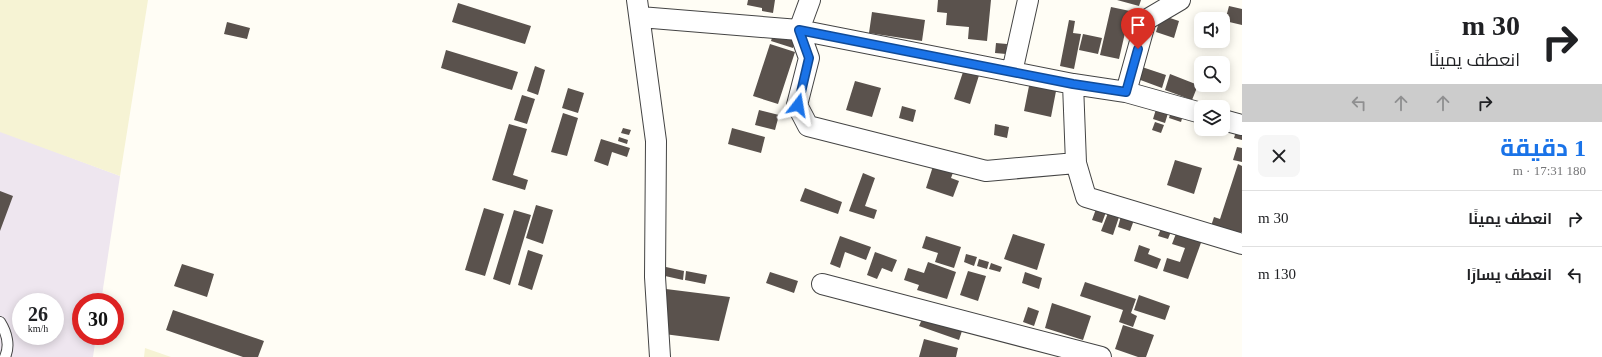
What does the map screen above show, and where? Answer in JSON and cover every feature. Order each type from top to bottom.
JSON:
[{"type":"street","points":[[810,0],[799,30],[809,58],[798,105],[808,126],[986,171],[1076,163]]},
{"type":"street","points":[[1012,72],[1028,0]]},
{"type":"street","points":[[1126,92],[1146,20],[1180,0]]},
{"type":"street","points":[[660,357],[655,277],[656,141],[638,8],[799,30],[1073,84],[1126,92],[1194,111]]},
{"type":"street","points":[[1073,84],[1076,163],[1086,197],[1242,244]]},
{"type":"street","points":[[1230,122],[1242,125]]},
{"type":"street","points":[[822,284],[1101,357]]},
{"type":"lane","points":[[0,322],[4,329],[8,349],[5,357]]},
{"type":"shaded area","points":[[0,0],[148,0],[120,176],[0,132]]},
{"type":"shaded area","points":[[0,131],[120,176],[102,293],[72,293],[72,345],[95,345],[93,357],[0,357]]},
{"type":"shaded area","points":[[145,348],[171,357],[144,357]]},
{"type":"building","points":[[748,0],[775,0],[773,13],[762,11],[762,8],[747,5]]},
{"type":"building","points":[[938,0],[991,0],[987,41],[968,39],[969,27],[946,25],[947,13],[937,12]]},
{"type":"building","points":[[1117,0],[1141,0],[1139,6]]},
{"type":"building","points":[[458,3],[531,26],[525,44],[452,22]]},
{"type":"building","points":[[1229,6],[1242,9],[1242,25],[1230,22],[1230,12],[1227,12]]},
{"type":"building","points":[[1111,7],[1130,11],[1119,59],[1100,55]]},
{"type":"building","points":[[872,12],[925,20],[922,41],[869,33]]},
{"type":"building","points":[[1161,15],[1179,21],[1174,38],[1156,32]]},
{"type":"building","points":[[1069,20],[1075,21],[1073,33],[1081,34],[1074,69],[1060,66]]},
{"type":"building","points":[[227,22],[250,28],[247,39],[224,34]]},
{"type":"building","points":[[774,32],[796,39],[793,48],[771,41]]},
{"type":"building","points":[[1083,34],[1102,38],[1098,54],[1079,50]]},
{"type":"building","points":[[996,43],[1007,44],[1006,54],[995,53]]},
{"type":"building","points":[[770,44],[795,52],[778,104],[753,96]]},
{"type":"building","points":[[446,50],[518,72],[512,90],[441,68]]},
{"type":"building","points":[[966,63],[981,69],[970,104],[954,99]]},
{"type":"building","points":[[535,66],[545,70],[538,95],[527,91]]},
{"type":"building","points":[[1139,66],[1166,75],[1162,88],[1135,78]]},
{"type":"building","points":[[1170,74],[1194,83],[1195,92],[1192,100],[1165,90]]},
{"type":"building","points":[[855,81],[881,88],[872,117],[846,110]]},
{"type":"building","points":[[1030,81],[1057,86],[1051,117],[1024,111]]},
{"type":"building","points":[[568,88],[584,93],[578,113],[562,108]]},
{"type":"building","points":[[522,95],[535,99],[527,124],[514,120]]},
{"type":"building","points":[[902,106],[916,110],[913,122],[899,118]]},
{"type":"building","points":[[1157,106],[1169,110],[1165,123],[1153,119]]},
{"type":"building","points":[[1172,108],[1184,112],[1181,122],[1169,118]]},
{"type":"building","points":[[759,110],[779,115],[775,130],[755,125]]},
{"type":"building","points":[[563,113],[578,118],[567,156],[551,152]]},
{"type":"building","points":[[1155,122],[1164,125],[1161,133],[1152,130]]},
{"type":"building","points":[[509,124],[527,129],[513,175],[528,180],[525,190],[492,180]]},
{"type":"building","points":[[995,124],[1009,127],[1007,138],[994,135]]},
{"type":"building","points":[[623,128],[631,130],[629,135],[621,133]]},
{"type":"building","points":[[732,128],[765,137],[761,153],[728,144]]},
{"type":"building","points":[[1237,128],[1242,129],[1242,140],[1234,138]]},
{"type":"building","points":[[619,137],[628,140],[627,144],[618,141]]},
{"type":"building","points":[[601,139],[630,148],[627,157],[612,152],[608,166],[594,161]]},
{"type":"building","points":[[1237,147],[1242,148],[1242,162],[1233,160]]},
{"type":"building","points":[[1175,160],[1202,168],[1194,194],[1167,185]]},
{"type":"building","points":[[934,163],[954,170],[951,178],[959,181],[953,197],[926,188]]},
{"type":"building","points":[[1238,164],[1242,166],[1242,232],[1239,234],[1211,226],[1214,217],[1220,219]]},
{"type":"building","points":[[863,173],[875,178],[865,206],[877,210],[874,219],[849,211]]},
{"type":"building","points":[[805,188],[842,202],[838,214],[800,201]]},
{"type":"building","points":[[0,191],[13,196],[0,231]]},
{"type":"building","points":[[536,205],[553,210],[543,244],[526,238]]},
{"type":"building","points":[[484,208],[504,214],[485,276],[465,270]]},
{"type":"building","points":[[1096,209],[1106,212],[1102,223],[1092,220]]},
{"type":"building","points":[[514,210],[531,215],[510,285],[493,279]]},
{"type":"building","points":[[1108,213],[1119,217],[1113,235],[1101,231]]},
{"type":"building","points":[[1121,216],[1134,220],[1130,231],[1118,227]]},
{"type":"building","points":[[1162,226],[1172,229],[1168,239],[1158,236]]},
{"type":"building","points":[[1177,231],[1202,240],[1188,279],[1163,271],[1167,258],[1180,262],[1185,248],[1172,244]]},
{"type":"building","points":[[1013,234],[1045,244],[1037,270],[1004,259]]},
{"type":"building","points":[[840,236],[871,247],[866,260],[845,252],[840,268],[830,264]]},
{"type":"building","points":[[926,236],[961,247],[954,268],[935,262],[938,253],[922,248]]},
{"type":"building","points":[[1139,245],[1150,249],[1148,254],[1161,259],[1157,269],[1134,261]]},
{"type":"building","points":[[528,250],[543,255],[532,290],[518,285]]},
{"type":"building","points":[[875,252],[897,260],[892,272],[882,268],[877,279],[867,275]]},
{"type":"building","points":[[966,254],[977,257],[974,266],[964,262]]},
{"type":"building","points":[[979,259],[989,262],[987,269],[977,266]]},
{"type":"building","points":[[928,262],[956,272],[947,299],[917,290],[919,285],[904,280],[908,268],[924,273]]},
{"type":"building","points":[[991,263],[1002,267],[1000,272],[989,269]]},
{"type":"building","points":[[182,264],[214,274],[207,297],[174,286]]},
{"type":"building","points":[[666,267],[684,271],[683,280],[665,276]]},
{"type":"building","points":[[686,271],[707,275],[705,284],[685,280]]},
{"type":"building","points":[[968,271],[986,276],[978,301],[960,295]]},
{"type":"building","points":[[770,272],[798,281],[794,293],[766,283]]},
{"type":"building","points":[[1025,272],[1042,278],[1039,289],[1022,283]]},
{"type":"building","points":[[1085,282],[1136,299],[1131,313],[1137,316],[1133,327],[1119,322],[1123,310],[1080,296]]},
{"type":"building","points":[[666,289],[730,297],[719,341],[664,334]]},
{"type":"building","points":[[1139,295],[1170,306],[1165,320],[1134,310]]},
{"type":"building","points":[[1052,303],[1091,316],[1083,340],[1045,328]]},
{"type":"building","points":[[1028,307],[1039,311],[1034,326],[1023,322]]},
{"type":"building","points":[[173,310],[264,341],[258,357],[243,357],[166,330]]},
{"type":"building","points":[[923,317],[962,331],[959,340],[919,326]]},
{"type":"building","points":[[1123,325],[1154,335],[1146,357],[1138,357],[1115,349]]},
{"type":"building","points":[[924,339],[958,348],[956,357],[919,357]]},
{"type":"route","points":[[798,105],[809,58],[799,30],[1073,84],[1126,92],[1138,49]]}]
